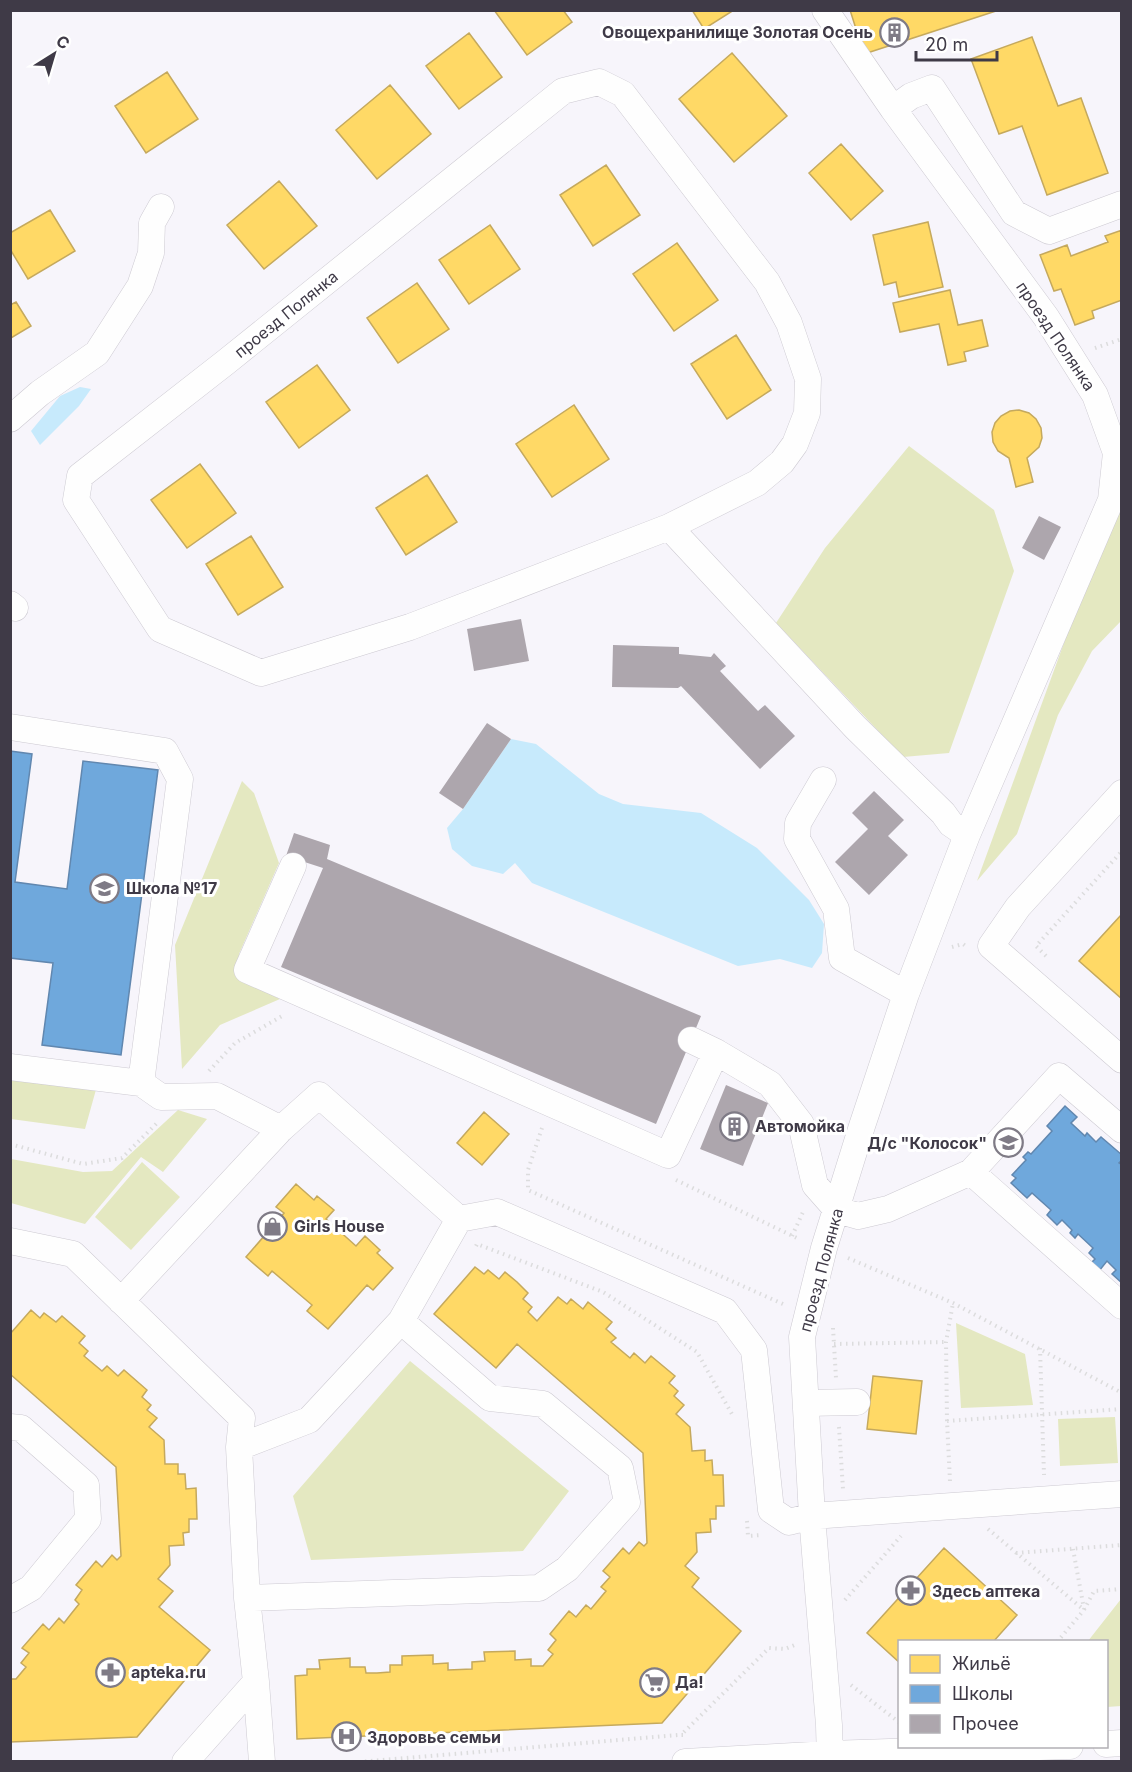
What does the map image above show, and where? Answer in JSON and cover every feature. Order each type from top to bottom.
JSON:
[{"type":"street","name":"проезд Полянка","points":[[825,10],[893,109],[1046,317],[1095,395],[1116,453],[1111,500],[967,835],[906,994],[824,1248],[802,1337],[812,1516],[829,1725],[829,1758]]},
{"type":"street","name":"проезд Полянка","points":[[598,82],[623,94],[768,282],[789,323],[808,379],[807,413],[795,444],[782,462],[757,483],[669,527],[410,627],[261,673],[160,629],[76,500],[80,476],[226,362],[563,91],[598,82]]},
{"type":"street","points":[[893,109],[911,96],[932,88],[1014,213],[1049,231],[1122,204]]},
{"type":"street","points":[[10,419],[40,393],[97,353],[140,286],[151,253],[152,224],[161,207]]},
{"type":"street","points":[[669,527],[855,726],[943,813],[951,824],[967,835]]},
{"type":"street","points":[[10,727],[165,751],[180,779],[141,1083]]},
{"type":"street","points":[[823,780],[798,822],[797,839],[836,909],[842,958],[906,994]]},
{"type":"street","points":[[1122,793],[1018,906],[991,946],[1122,1060]]},
{"type":"street","points":[[293,866],[247,970],[668,1155],[716,1052]]},
{"type":"street","points":[[691,1040],[770,1084],[801,1124],[815,1185],[837,1210],[858,1216],[888,1209],[971,1172],[1059,1076],[1122,1130]]},
{"type":"street","points":[[10,1067],[141,1083],[161,1097],[217,1096],[281,1130]]},
{"type":"street","points":[[121,1301],[281,1130],[319,1095],[459,1219]]},
{"type":"street","points":[[971,1172],[1122,1306]]},
{"type":"street","points":[[239,1447],[309,1420],[401,1321],[459,1219],[497,1212],[725,1311],[754,1350],[771,1510],[789,1522],[812,1516],[1122,1494]]},
{"type":"street","points":[[10,1241],[73,1254],[242,1418],[239,1447],[247,1598],[262,1761]]},
{"type":"street","points":[[247,1598],[539,1588],[567,1569],[627,1502],[620,1468],[543,1404],[490,1398],[401,1321]]},
{"type":"street","points":[[806,1403],[857,1402]]},
{"type":"street","points":[[10,1427],[21,1428],[86,1485],[88,1520],[31,1588],[10,1600]]},
{"type":"street","points":[[185,1761],[256,1682]]},
{"type":"street","points":[[685,1761],[1060,1752]]},
{"type":"path","points":[[1053,962],[1036,946],[1122,850]]},
{"type":"path","points":[[203,1076],[235,1043],[292,1010]]},
{"type":"path","points":[[10,1144],[83,1164],[122,1158],[163,1117]]},
{"type":"path","points":[[545,1119],[528,1170],[528,1190],[785,1305]]},
{"type":"path","points":[[674,1180],[804,1241],[953,1303],[1122,1393]]},
{"type":"path","points":[[470,1252],[477,1244],[603,1292],[698,1352],[736,1421]]},
{"type":"path","points":[[950,1486],[946,1342],[953,1303]]},
{"type":"path","points":[[834,1344],[946,1342]]},
{"type":"path","points":[[1040,1348],[1044,1480]]},
{"type":"path","points":[[947,1421],[1122,1409]]},
{"type":"path","points":[[746,1513],[748,1536],[769,1534]]},
{"type":"path","points":[[982,1524],[1084,1610]]},
{"type":"path","points":[[846,1610],[845,1599],[905,1531]]},
{"type":"path","points":[[1016,1552],[1122,1545]]},
{"type":"path","points":[[1074,1549],[1084,1610]]},
{"type":"path","points":[[1058,1640],[1084,1610],[1094,1591],[1122,1589]]},
{"type":"path","points":[[681,1735],[770,1648],[785,1649],[804,1640]]},
{"type":"path","points":[[849,1684],[898,1721]]},
{"type":"path","points":[[359,1761],[693,1734]]},
{"type":"green space","points":[[909,446],[994,510],[1014,571],[949,753],[903,757],[776,623],[825,548]]},
{"type":"green space","points":[[1121,487],[1121,621],[1092,651],[1058,715],[1017,834],[977,881]]},
{"type":"green space","points":[[242,781],[254,793],[279,863],[239,954],[238,979],[280,999],[220,1025],[182,1069],[175,945]]},
{"type":"green space","points":[[10,1073],[97,1086],[85,1129],[11,1119]]},
{"type":"green space","points":[[178,1110],[207,1119],[163,1172],[141,1157],[85,1224],[11,1203],[11,1159],[83,1172],[112,1171]]},
{"type":"green space","points":[[142,1162],[180,1197],[131,1250],[95,1217]]},
{"type":"green space","points":[[956,1323],[1025,1354],[1033,1405],[961,1408]]},
{"type":"green space","points":[[410,1361],[569,1491],[523,1551],[311,1560],[293,1496]]},
{"type":"green space","points":[[1115,1417],[1118,1463],[1060,1466],[1058,1419]]},
{"type":"green space","points":[[1121,1599],[1121,1706],[1108,1707],[1108,1640],[1089,1640]]},
{"type":"water","points":[[80,387],[91,389],[79,406],[40,445],[31,431],[60,396]]},
{"type":"water","points":[[511,739],[536,744],[599,794],[623,804],[701,813],[757,848],[809,900],[824,924],[822,953],[812,968],[780,959],[738,966],[532,883],[515,863],[503,874],[472,866],[452,849],[447,828],[463,809]]},
{"type":"building: Жильё","points":[[494,10],[563,10],[572,22],[527,55]]},
{"type":"building: Жильё","points":[[692,10],[734,10],[704,29]]},
{"type":"building: Жильё","name":"Овощехранилище Золотая Осень","points":[[850,10],[999,10],[864,54]]},
{"type":"building: Жильё","points":[[469,33],[502,77],[459,109],[426,66]]},
{"type":"building: Жильё","points":[[1032,37],[1058,106],[1081,98],[1108,173],[1047,195],[1022,126],[999,134],[971,59]]},
{"type":"building: Жильё","points":[[732,53],[787,116],[734,162],[679,99]]},
{"type":"building: Жильё","points":[[167,72],[198,119],[146,153],[115,106]]},
{"type":"building: Жильё","points":[[390,85],[431,134],[377,179],[336,130]]},
{"type":"building: Жильё","points":[[841,144],[883,191],[851,220],[809,173]]},
{"type":"building: Жильё","points":[[606,165],[640,215],[593,246],[560,195]]},
{"type":"building: Жильё","points":[[279,181],[317,226],[264,269],[227,225]]},
{"type":"building: Жильё","points":[[50,210],[75,251],[28,279],[10,249],[10,233]]},
{"type":"building: Жильё","points":[[928,222],[943,287],[899,297],[896,282],[884,285],[873,235]]},
{"type":"building: Жильё","points":[[490,225],[520,269],[469,304],[439,260]]},
{"type":"building: Жильё","points":[[1122,230],[1122,300],[1092,311],[1094,318],[1075,325],[1061,289],[1054,291],[1040,255],[1067,245],[1071,256],[1108,242],[1105,236]]},
{"type":"building: Жильё","points":[[677,243],[718,300],[674,331],[633,274]]},
{"type":"building: Жильё","points":[[417,283],[449,329],[398,363],[367,318]]},
{"type":"building: Жильё","points":[[950,290],[958,325],[982,320],[988,346],[964,352],[966,361],[948,365],[939,324],[900,332],[893,303]]},
{"type":"building: Жильё","points":[[16,302],[31,326],[11,338],[10,305]]},
{"type":"building: Жильё","points":[[736,335],[771,390],[727,419],[691,364]]},
{"type":"building: Жильё","points":[[317,365],[350,410],[299,448],[266,402]]},
{"type":"building: Жильё","points":[[574,405],[609,459],[552,497],[516,444]]},
{"type":"building: Жильё","points":[[1019,410],[1029,413],[1036,419],[1041,428],[1042,438],[1039,447],[1027,458],[1033,482],[1016,487],[1009,458],[998,451],[993,442],[992,432],[1001,416],[1010,411]]},
{"type":"building: Жильё","points":[[200,464],[236,513],[187,548],[151,500]]},
{"type":"building: Жильё","points":[[427,475],[457,522],[406,555],[376,508]]},
{"type":"building: Жильё","points":[[251,536],[283,587],[238,615],[206,564]]},
{"type":"building: Жильё","points":[[1122,914],[1122,999],[1079,961]]},
{"type":"building: Жильё","points":[[484,1112],[509,1134],[482,1165],[457,1143]]},
{"type":"building: Жильё","points":[[296,1184],[314,1200],[317,1196],[334,1210],[326,1219],[356,1246],[365,1236],[380,1250],[377,1253],[393,1268],[373,1290],[367,1285],[328,1329],[307,1311],[312,1305],[272,1271],[268,1276],[246,1257],[284,1213],[276,1207]]},
{"type":"building: Жильё","points":[[475,1267],[484,1274],[488,1270],[499,1279],[505,1272],[517,1282],[528,1293],[523,1299],[532,1307],[528,1312],[537,1321],[558,1297],[567,1304],[571,1299],[583,1309],[588,1302],[612,1322],[606,1329],[616,1338],[611,1342],[630,1358],[634,1353],[645,1363],[651,1356],[675,1376],[669,1383],[678,1391],[674,1396],[684,1405],[676,1414],[690,1427],[692,1451],[705,1450],[705,1461],[712,1460],[713,1475],[723,1475],[724,1506],[716,1506],[716,1519],[710,1519],[711,1532],[696,1533],[697,1552],[685,1566],[699,1578],[692,1587],[741,1631],[662,1723],[297,1739],[295,1676],[307,1675],[307,1669],[320,1669],[319,1660],[350,1658],[350,1667],[365,1667],[366,1673],[377,1673],[390,1672],[390,1665],[402,1665],[402,1656],[433,1655],[433,1664],[448,1663],[448,1670],[472,1669],[472,1662],[485,1661],[484,1652],[515,1651],[515,1660],[531,1659],[531,1666],[543,1666],[553,1654],[548,1650],[556,1640],[550,1634],[569,1611],[576,1617],[586,1605],[591,1609],[606,1591],[601,1587],[610,1577],[603,1571],[623,1548],[629,1554],[639,1542],[644,1546],[647,1543],[643,1453],[517,1344],[496,1368],[434,1314]]},
{"type":"building: Жильё","points":[[31,1310],[40,1318],[44,1313],[56,1322],[62,1316],[85,1336],[79,1343],[88,1351],[84,1356],[102,1371],[107,1366],[118,1376],[124,1370],[147,1390],[142,1397],[151,1405],[147,1410],[157,1418],[149,1427],[164,1440],[165,1464],[178,1464],[178,1474],[185,1474],[186,1489],[196,1488],[197,1519],[189,1519],[189,1532],[183,1533],[184,1545],[169,1546],[170,1565],[158,1579],[173,1591],[159,1607],[210,1650],[137,1737],[10,1742],[10,1679],[16,1679],[26,1667],[21,1663],[29,1653],[22,1648],[43,1624],[49,1630],[59,1618],[64,1623],[79,1604],[75,1600],[82,1590],[76,1585],[96,1561],[102,1567],[112,1555],[117,1560],[121,1556],[116,1467],[10,1374],[10,1334]]},
{"type":"building: Жильё","points":[[873,1376],[922,1381],[916,1434],[867,1429]]},
{"type":"building: Жильё","points":[[944,1548],[1017,1615],[995,1640],[898,1640],[898,1661],[867,1633]]},
{"type":"building: Школы","points":[[10,751],[32,754],[15,882],[67,889],[83,761],[158,770],[121,1055],[42,1045],[53,963],[10,958]]},
{"type":"building: Школы","points":[[1065,1106],[1077,1117],[1071,1123],[1085,1136],[1087,1133],[1096,1142],[1101,1137],[1122,1155],[1119,1163],[1122,1165],[1122,1283],[1112,1274],[1116,1270],[1107,1261],[1099,1271],[1091,1263],[1095,1259],[1089,1253],[1093,1248],[1078,1234],[1075,1238],[1070,1233],[1072,1230],[1062,1220],[1057,1225],[1047,1215],[1051,1210],[1032,1193],[1027,1198],[1011,1183],[1016,1178],[1012,1175],[1026,1160],[1023,1157],[1028,1152],[1031,1154],[1052,1131],[1047,1126]]},
{"type":"building: Прочее","points":[[1039,516],[1061,527],[1044,560],[1022,548]]},
{"type":"building: Прочее","points":[[521,619],[529,661],[474,671],[467,629]]},
{"type":"building: Прочее","points":[[613,645],[679,647],[679,654],[711,657],[714,653],[726,666],[720,671],[758,711],[765,705],[795,736],[760,769],[681,686],[678,688],[612,687]]},
{"type":"building: Прочее","points":[[487,723],[511,739],[463,809],[439,793]]},
{"type":"building: Прочее","points":[[874,791],[904,820],[888,836],[908,855],[869,895],[835,862],[868,829],[852,813]]},
{"type":"building: Прочее","points":[[294,833],[330,845],[327,859],[701,1016],[656,1124],[281,967],[323,868],[286,856]]},
{"type":"building: Прочее","name":"Автомойка","points":[[726,1085],[768,1103],[743,1166],[700,1149]]},
{"type":"place","name":"Овощехранилище Золотая Осень","points":[[894,32]]},
{"type":"place","name":"Школа №17","points":[[105,888]]},
{"type":"place","name":"Автомойка","points":[[734,1126]]},
{"type":"place","name":"Д/с \"Колосок\"","points":[[1008,1143]]},
{"type":"place","name":"Girls House","points":[[273,1226]]},
{"type":"place","name":"Здесь аптека","points":[[911,1591]]},
{"type":"place","name":"apteka.ru","points":[[110,1672]]},
{"type":"place","name":"Да!","points":[[654,1682]]},
{"type":"place","name":"Здоровье семьи","points":[[346,1737]]}]
